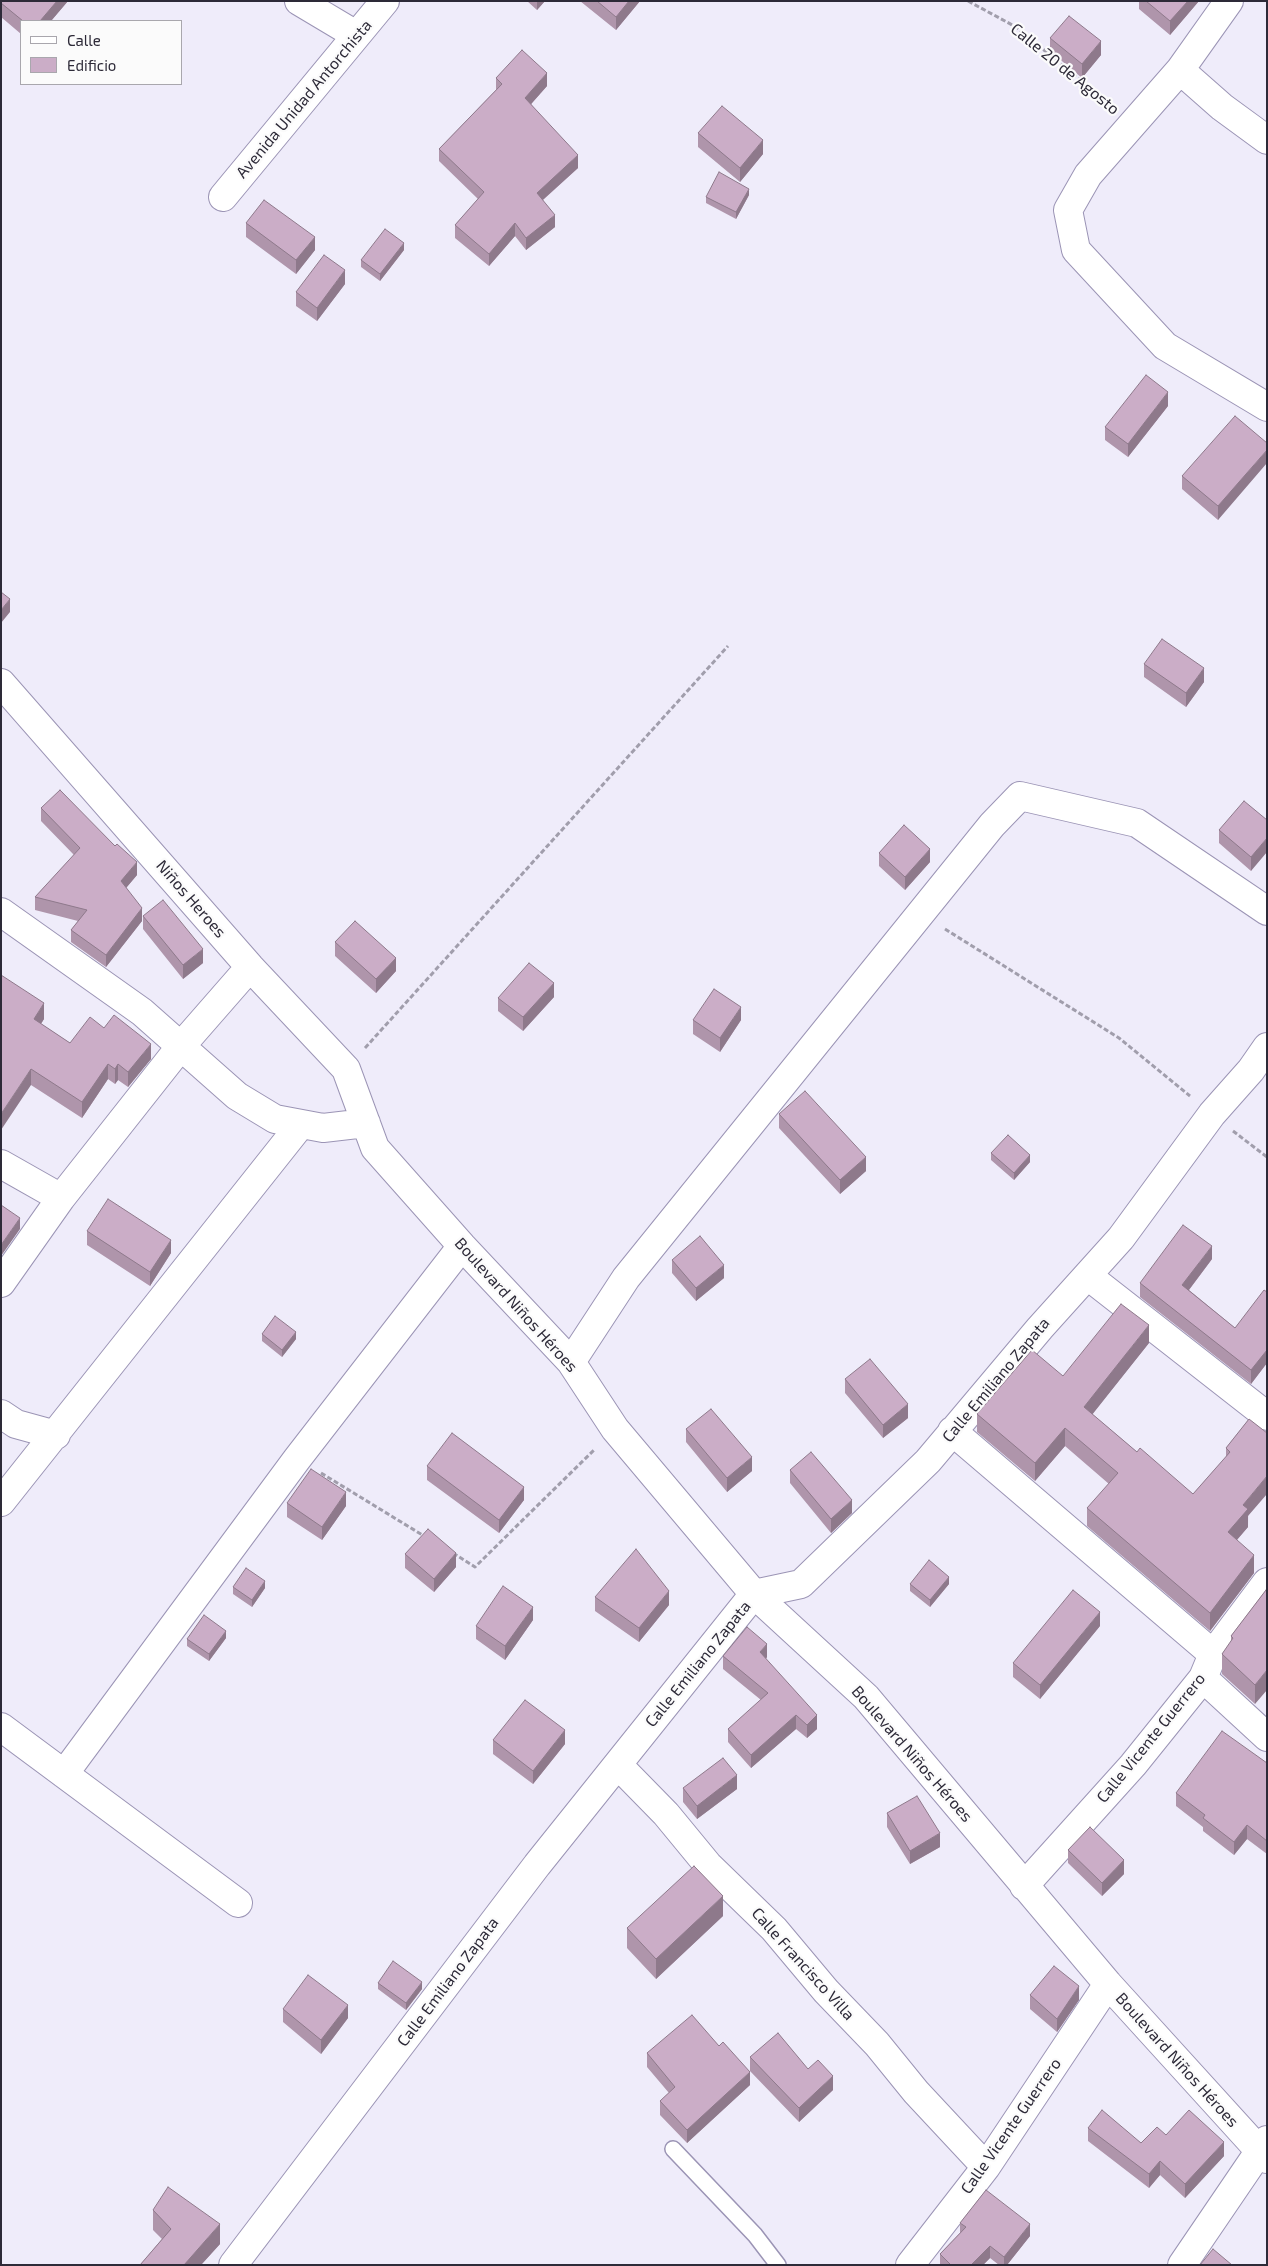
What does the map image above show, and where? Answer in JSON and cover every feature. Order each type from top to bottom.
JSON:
[{"type":"street","points":[[299,1],[356,35]]},
{"type":"street","name":"Avenida Unidad Antorchista","points":[[223,197],[386,1]]},
{"type":"street","points":[[1229,1],[1180,70],[1088,175],[1068,210],[1076,250],[1165,346],[1267,407]]},
{"type":"street","points":[[1180,70],[1222,108],[1267,140]]},
{"type":"street","name":"Niños Heroes","points":[[1,683],[250,967],[346,1069],[366,1123]]},
{"type":"street","points":[[571,1362],[626,1278],[992,825],[1020,796],[1137,823],[1267,911]]},
{"type":"street","points":[[1,912],[142,1012],[238,1096],[275,1119],[323,1128],[366,1123]]},
{"type":"street","points":[[1,1283],[61,1198],[181,1046],[250,967]]},
{"type":"street","name":"Calle Emiliano Zapata","points":[[233,2265],[537,1865],[754,1594],[801,1584],[928,1461],[1040,1328],[1121,1238],[1212,1114],[1251,1070],[1267,1047]]},
{"type":"street","name":"Boulevard Niños Héroes","points":[[366,1123],[375,1148],[462,1246],[571,1362],[615,1429],[754,1594],[866,1697],[1108,1984],[1264,2150]]},
{"type":"street","points":[[1,1502],[301,1124]]},
{"type":"street","points":[[1,1164],[61,1198]]},
{"type":"street","points":[[64,1774],[298,1459],[462,1246]]},
{"type":"street","points":[[1088,1276],[1267,1416]]},
{"type":"street","points":[[1,1414],[16,1424],[56,1435]]},
{"type":"street","points":[[952,1431],[1208,1666],[1267,1737]]},
{"type":"street","name":"Calle Vicente Guerrero","points":[[1024,1886],[1133,1765],[1208,1666],[1267,1582]]},
{"type":"street","points":[[1,1727],[238,1903]]},
{"type":"street","name":"Calle Francisco Villa","points":[[618,1765],[666,1814],[708,1864],[774,1929],[826,1991],[877,2044],[916,2092],[986,2167]]},
{"type":"street","name":"Calle Vicente Guerrero","points":[[910,2265],[986,2167],[1108,1984]]},
{"type":"street","points":[[1182,2265],[1264,2150]]},
{"type":"lane","points":[[673,2150],[755,2235],[778,2265]]},
{"type":"path","name":"Calle 20 de Agosto","points":[[968,1],[1016,27],[1134,124]]},
{"type":"path","points":[[346,1069],[728,646]]},
{"type":"path","points":[[922,914],[1119,1038],[1267,1157]]},
{"type":"path","points":[[450,1551],[475,1566],[615,1429]]},
{"type":"path","points":[[298,1459],[433,1541]]},
{"type":"building","points":[[3,1],[57,1],[41,20],[22,20],[1,3]]},
{"type":"building","points":[[597,1],[629,1],[616,17]]},
{"type":"building","points":[[1146,1],[1188,1],[1170,21]]},
{"type":"building","points":[[1069,16],[1101,41],[1082,64],[1050,38]]},
{"type":"building","points":[[522,50],[547,73],[525,98],[578,155],[537,193],[555,215],[526,238],[515,223],[489,254],[455,225],[484,192],[439,149],[502,84],[496,78]]},
{"type":"building","points":[[722,106],[763,140],[740,168],[698,133]]},
{"type":"building","points":[[719,172],[749,189],[736,212],[706,197]]},
{"type":"building","points":[[264,200],[315,237],[296,260],[246,223]]},
{"type":"building","points":[[385,229],[404,243],[380,274],[361,260]]},
{"type":"building","points":[[324,255],[345,270],[317,308],[296,292]]},
{"type":"building","points":[[1146,375],[1168,392],[1128,444],[1105,427]]},
{"type":"building","points":[[1235,416],[1267,443],[1267,450],[1218,506],[1182,476]]},
{"type":"building","points":[[1,592],[10,599],[1,610]]},
{"type":"building","points":[[1162,639],[1204,668],[1186,693],[1144,664]]},
{"type":"building","points":[[60,790],[115,846],[117,844],[137,862],[121,881],[142,908],[106,955],[71,930],[87,910],[35,897],[80,848],[41,808]]},
{"type":"building","points":[[1244,801],[1267,820],[1267,838],[1251,857],[1219,830]]},
{"type":"building","points":[[904,825],[930,849],[905,877],[879,853]]},
{"type":"building","points":[[163,900],[203,949],[183,965],[143,916]]},
{"type":"building","points":[[355,921],[396,958],[376,979],[335,942]]},
{"type":"building","points":[[529,963],[554,983],[523,1017],[498,998]]},
{"type":"building","points":[[1,975],[44,1003],[34,1019],[70,1043],[90,1017],[104,1028],[114,1015],[151,1044],[128,1072],[118,1064],[115,1069],[108,1064],[82,1102],[31,1069],[1,1114]]},
{"type":"building","points":[[714,989],[741,1007],[720,1038],[693,1020]]},
{"type":"building","points":[[805,1091],[866,1157],[840,1180],[779,1114]]},
{"type":"building","points":[[1008,1135],[1030,1155],[1014,1173],[991,1153]]},
{"type":"building","points":[[108,1199],[171,1240],[150,1272],[87,1231]]},
{"type":"building","points":[[1,1205],[20,1218],[1,1245]]},
{"type":"building","points":[[1183,1225],[1212,1246],[1182,1285],[1235,1328],[1264,1290],[1267,1292],[1267,1350],[1251,1370],[1140,1283]]},
{"type":"building","points":[[700,1236],[724,1265],[696,1288],[672,1260]]},
{"type":"building","points":[[1121,1304],[1149,1325],[1084,1407],[1137,1452],[1140,1448],[1193,1494],[1230,1452],[1226,1448],[1249,1419],[1267,1433],[1267,1476],[1243,1505],[1248,1509],[1228,1532],[1254,1555],[1210,1613],[1087,1508],[1118,1473],[1065,1428],[1035,1463],[977,1414],[1032,1350],[1063,1376]]},
{"type":"building","points":[[275,1316],[296,1332],[282,1350],[262,1334]]},
{"type":"building","points":[[870,1359],[908,1404],[883,1425],[845,1379]]},
{"type":"building","points":[[711,1409],[752,1457],[727,1478],[686,1429]]},
{"type":"building","points":[[452,1433],[524,1487],[499,1520],[427,1466]]},
{"type":"building","points":[[811,1452],[852,1500],[831,1519],[790,1470]]},
{"type":"building","points":[[311,1469],[346,1492],[322,1527],[287,1503]]},
{"type":"building","points":[[428,1529],[456,1553],[434,1579],[405,1554]]},
{"type":"building","points":[[636,1549],[669,1591],[639,1628],[595,1597]]},
{"type":"building","points":[[929,1560],[949,1577],[930,1600],[910,1584]]},
{"type":"building","points":[[246,1568],[265,1581],[252,1600],[233,1587]]},
{"type":"building","points":[[503,1586],[533,1607],[505,1646],[476,1626]]},
{"type":"building","points":[[1073,1590],[1100,1612],[1040,1685],[1013,1663]]},
{"type":"building","points":[[1266,1590],[1267,1670],[1255,1685],[1222,1654],[1233,1638],[1231,1636]]},
{"type":"building","points":[[204,1615],[226,1631],[209,1654],[187,1639]]},
{"type":"building","points":[[747,1627],[767,1644],[760,1652],[817,1715],[807,1725],[796,1715],[751,1755],[728,1729],[768,1693],[723,1656]]},
{"type":"building","points":[[525,1700],[565,1730],[533,1771],[493,1740]]},
{"type":"building","points":[[1222,1731],[1267,1763],[1267,1841],[1247,1825],[1234,1842],[1203,1818],[1205,1815],[1176,1793]]},
{"type":"building","points":[[723,1758],[737,1775],[697,1806],[683,1788]]},
{"type":"building","points":[[917,1796],[940,1833],[910,1851],[887,1813]]},
{"type":"building","points":[[1090,1827],[1124,1860],[1102,1883],[1068,1850]]},
{"type":"building","points":[[694,1866],[723,1896],[656,1959],[627,1928]]},
{"type":"building","points":[[393,1961],[422,1982],[406,2003],[378,1983]]},
{"type":"building","points":[[1054,1966],[1079,1986],[1057,2019],[1030,1995]]},
{"type":"building","points":[[308,1975],[348,2005],[321,2040],[283,2009]]},
{"type":"building","points":[[692,2015],[719,2046],[723,2042],[750,2072],[687,2130],[660,2101],[675,2087],[647,2053]]},
{"type":"building","points":[[778,2033],[808,2069],[818,2060],[833,2076],[799,2108],[750,2057]]},
{"type":"building","points":[[1102,2110],[1141,2143],[1157,2127],[1166,2135],[1189,2110],[1224,2142],[1185,2184],[1160,2161],[1149,2174],[1088,2128]]},
{"type":"building","points":[[168,2187],[220,2224],[184,2265],[140,2265],[171,2229],[153,2210]]},
{"type":"building","points":[[986,2190],[1030,2224],[1004,2257],[990,2246],[971,2265],[951,2265],[940,2254],[966,2227],[960,2223]]},
{"type":"building","points":[[1213,2249],[1232,2265],[1200,2265]]}]
